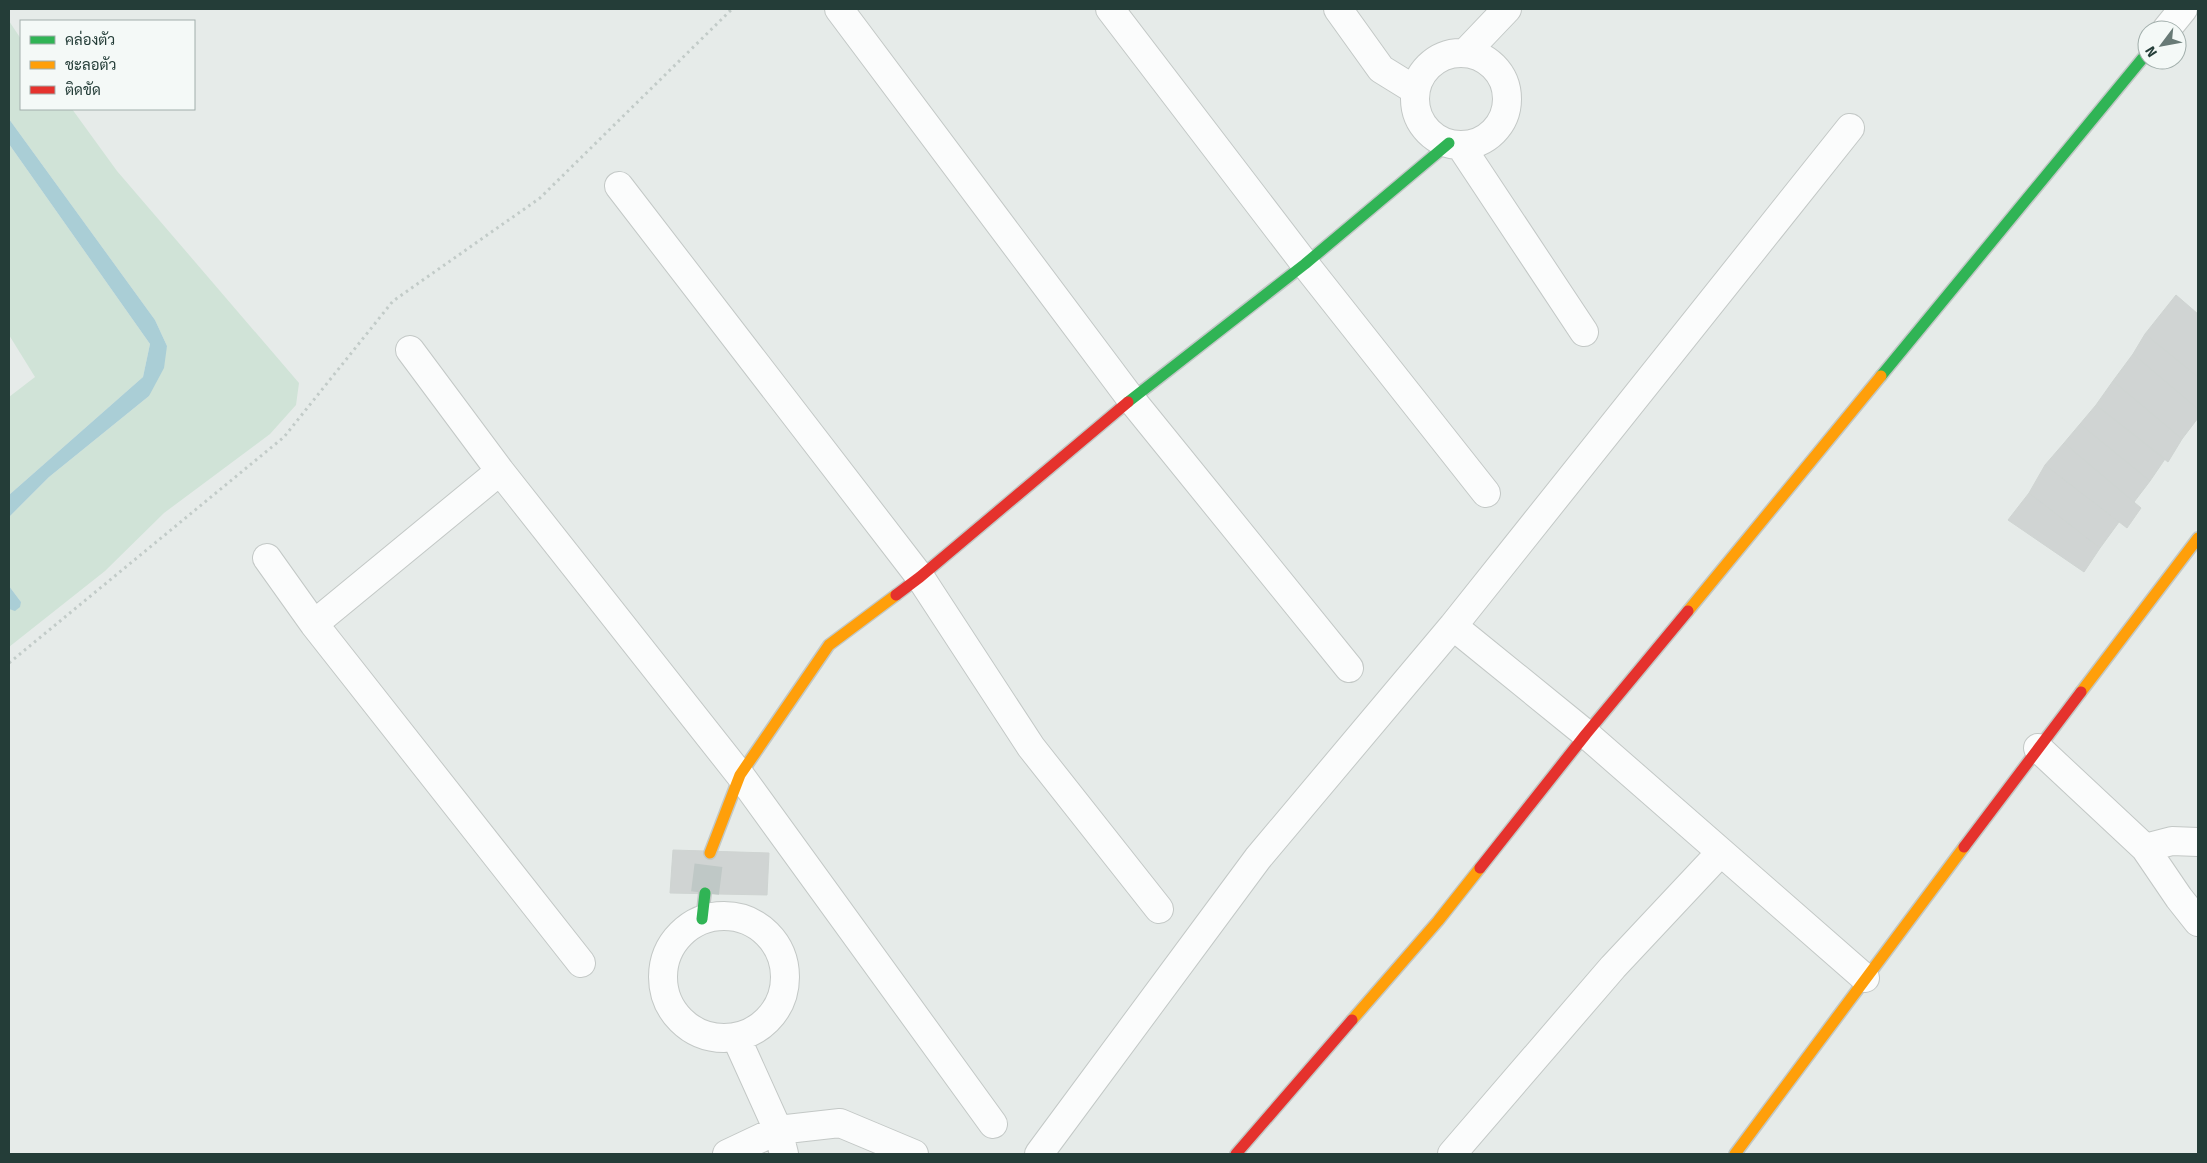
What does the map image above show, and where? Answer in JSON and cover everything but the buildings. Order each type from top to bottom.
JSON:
[{"type":"street","points":[[839,9],[1131,399],[1349,668]]},
{"type":"street","points":[[1110,9],[1305,264],[1486,493]]},
{"type":"street","points":[[1338,9],[1381,70],[1415,90]]},
{"type":"street","points":[[1466,52],[1507,9]]},
{"type":"street","points":[[2174,20],[2183,9]]},
{"type":"street","points":[[1466,52],[1480,56],[1492,64],[1501,76],[1506,90],[1507,104],[1503,119],[1495,131],[1483,140],[1469,145],[1455,144],[1440,140],[1428,132],[1419,119],[1415,104],[1415,90],[1420,76],[1439,57],[1452,53],[1466,52]]},
{"type":"street","points":[[1236,1154],[1438,920],[1586,734],[2137,65]]},
{"type":"street","points":[[1039,1154],[1258,858],[1454,626],[1850,128]]},
{"type":"street","points":[[710,853],[740,775],[829,646],[920,577],[1131,399],[1305,264],[1455,144]]},
{"type":"street","points":[[1455,144],[1584,332]]},
{"type":"street","points":[[620,186],[920,577],[1031,747],[1159,909]]},
{"type":"street","points":[[410,350],[500,470],[740,775],[993,1124]]},
{"type":"street","points":[[314,624],[500,470]]},
{"type":"street","points":[[1736,1154],[1865,978],[2198,538]]},
{"type":"street","points":[[267,558],[314,624],[581,963]]},
{"type":"street","points":[[1454,626],[1586,734],[1865,978]]},
{"type":"street","points":[[2038,748],[2145,848],[2198,922]]},
{"type":"street","points":[[2145,848],[2172,841],[2198,842]]},
{"type":"street","points":[[1452,1154],[1613,967],[1720,853]]},
{"type":"street","points":[[702,920],[705,893]]},
{"type":"street","points":[[722,916],[742,918],[760,927],[774,942],[783,960],[785,980],[781,1000],[770,1017],[755,1030],[736,1036],[716,1037],[697,1031],[680,1020],[669,1003],[665,990],[663,983],[664,963],[672,945],[685,930],[702,920],[722,916]]},
{"type":"street","points":[[736,1036],[781,1142]]},
{"type":"street","points":[[727,1154],[781,1142],[840,1123],[914,1154]]},
{"type":"path","points":[[9,663],[284,436],[393,301],[540,198],[732,9]]},
{"type":"green space","points":[[9,21],[20,38],[20,110],[73,110],[117,171],[299,383],[296,405],[270,434],[164,513],[105,571],[9,647],[9,609],[16,610],[21,602],[9,586],[9,517],[49,477],[149,396],[167,346],[155,320],[9,119]]},
{"type":"green space","points":[[9,144],[150,344],[143,377],[9,495],[9,397],[35,377],[9,335]]},
{"type":"water","points":[[9,119],[155,320],[167,346],[164,368],[149,396],[49,477],[9,517],[9,495],[143,377],[150,344],[9,144]]},
{"type":"water","points":[[9,586],[21,602],[20,607],[15,611],[9,609]]},
{"type":"tunnel","points":[[705,893],[710,853]]},
{"type":"traffic: fast","points":[[1881,376],[2137,65]]},
{"type":"traffic: fast","points":[[1128,402],[1305,264],[1449,143]]},
{"type":"traffic: fast","points":[[702,919],[705,893]]},
{"type":"traffic: slow","points":[[1688,611],[1881,376]]},
{"type":"traffic: slow","points":[[2081,692],[2198,538]]},
{"type":"traffic: slow","points":[[710,853],[740,775],[829,645],[896,595]]},
{"type":"traffic: slow","points":[[1735,1154],[1964,847]]},
{"type":"traffic: slow","points":[[1352,1020],[1438,921],[1480,868]]},
{"type":"traffic: jam","points":[[896,595],[920,577],[1128,402]]},
{"type":"traffic: jam","points":[[1480,868],[1586,734],[1688,611]]},
{"type":"traffic: jam","points":[[1964,847],[2081,692]]},
{"type":"traffic: jam","points":[[1236,1154],[1352,1020]]}]
